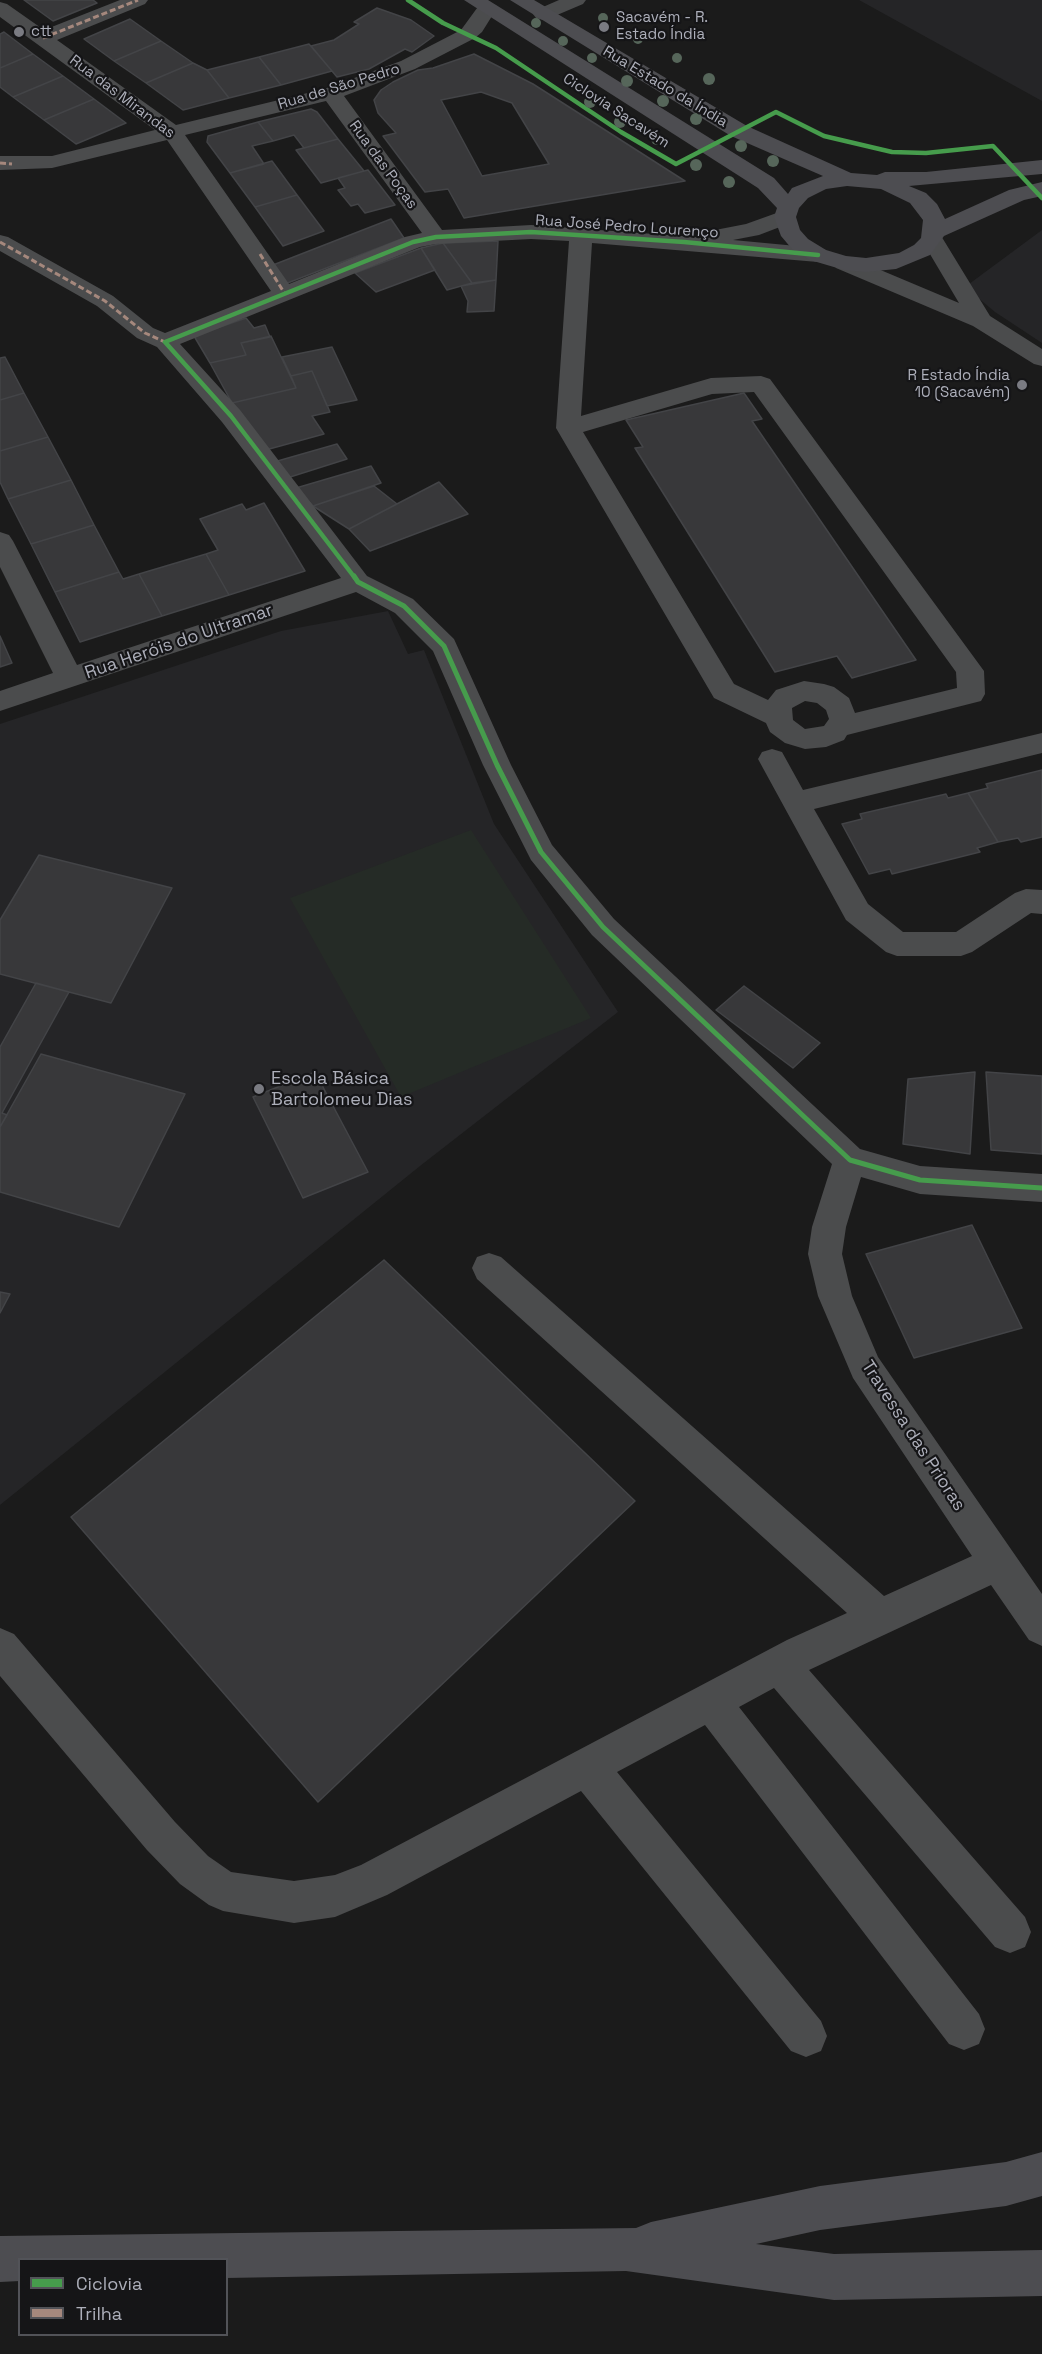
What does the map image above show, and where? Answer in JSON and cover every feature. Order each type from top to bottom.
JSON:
[{"type":"main road","name":"Rua Estado da Índia","points":[[520,0],[739,131],[857,179]]},
{"type":"main road","name":"Rua Estado da Índia","points":[[480,4],[766,183],[787,212]]},
{"type":"main road","points":[[1042,168],[926,179],[857,179],[821,183],[801,193],[787,212],[789,231],[801,244],[818,255],[844,263],[888,264],[922,250],[933,236],[1017,195],[1042,189]]},
{"type":"main road","points":[[857,179],[904,189],[918,198],[932,215],[933,236]]},
{"type":"main road","points":[[626,2249],[820,2208],[1006,2184],[1042,2174]]},
{"type":"main road","points":[[63,2258],[626,2249],[834,2277],[1042,2273]]},
{"type":"main road","points":[[0,2259],[18,2259]]},
{"type":"street","points":[[43,38],[138,0]]},
{"type":"street","points":[[543,14],[576,0]]},
{"type":"street","name":"Rua de São Pedro","points":[[6,163],[52,162],[331,93],[408,65],[468,34],[475,28],[480,4]]},
{"type":"street","name":"Rua das Mirandas","points":[[0,8],[173,133],[260,254],[285,294]]},
{"type":"street","name":"Rua das Poças","points":[[331,93],[436,237]]},
{"type":"street","name":"Rua José Pedro Lourenço","points":[[684,242],[751,231],[787,212]]},
{"type":"street","name":"Rua José Pedro Lourenço","points":[[165,342],[413,242],[436,237],[531,232],[684,242],[818,255]]},
{"type":"street","points":[[567,428],[711,386],[761,384],[970,671],[971,694],[840,727],[826,737],[805,739],[787,731],[777,717],[724,691],[567,428],[582,235]]},
{"type":"street","points":[[933,236],[981,321]]},
{"type":"street","points":[[0,242],[105,301],[145,333],[165,342],[231,416],[358,582],[404,606],[444,646],[497,765],[541,852],[603,927],[850,1160],[920,1180],[1042,1188]]},
{"type":"street","points":[[844,263],[981,321],[1042,359]]},
{"type":"street","points":[[0,541],[69,680]]},
{"type":"street","name":"Rua Heróis do Ultramar","points":[[0,701],[69,680],[358,582]]},
{"type":"street","points":[[777,717],[777,710],[786,697],[804,691],[814,692],[833,699],[839,705],[843,720],[840,727]]},
{"type":"street","points":[[796,803],[1042,743]]},
{"type":"street","points":[[772,759],[857,912],[897,944],[961,944],[1026,901],[1042,902]]},
{"type":"street","name":"Travessa das Prioras","points":[[850,1160],[829,1227],[825,1254],[835,1296],[865,1367],[1042,1627]]},
{"type":"street","points":[[489,1268],[880,1617]]},
{"type":"street","points":[[0,1647],[161,1836],[194,1870],[223,1891],[294,1902],[344,1892],[372,1881],[779,1665],[998,1563]]},
{"type":"street","points":[[779,1665],[1010,1932]]},
{"type":"street","points":[[710,1701],[964,2029]]},
{"type":"street","points":[[587,1767],[806,2036]]},
{"type":"shaded area","points":[[859,0],[1042,0],[1042,101]]},
{"type":"shaded area","points":[[1042,230],[1042,343],[995,312],[965,287]]},
{"type":"shaded area","name":"Escola Básica Bartolomeu Dias","points":[[388,611],[408,654],[424,650],[494,824],[618,1012],[420,1166],[0,1505],[0,724],[281,631]]},
{"type":"shaded area","points":[[471,830],[591,1018],[401,1097],[290,898]]},
{"type":"building","points":[[24,0],[93,0],[97,3],[53,21]]},
{"type":"building","points":[[377,8],[411,20],[434,36],[412,52],[405,49],[369,69],[337,77],[311,46],[334,40],[359,24],[354,22]]},
{"type":"building","points":[[130,19],[161,41],[114,61],[84,39]]},
{"type":"building","points":[[4,32],[33,54],[0,68],[0,34]]},
{"type":"building","points":[[161,41],[193,63],[146,83],[114,61]]},
{"type":"building","points":[[309,44],[332,71],[281,85],[259,57]]},
{"type":"building","points":[[33,54],[63,76],[13,97],[0,87],[0,68]]},
{"type":"building","points":[[474,54],[533,84],[685,181],[464,218],[448,189],[425,192],[383,136],[396,133],[378,113],[374,100],[381,90],[393,82],[418,70],[433,68]],"holes":[[[481,92],[512,103],[549,164],[482,176],[441,100]]]},
{"type":"building","points":[[259,57],[281,85],[229,98],[207,70]]},
{"type":"building","points":[[193,63],[207,70],[229,98],[183,110],[146,83]]},
{"type":"building","points":[[63,76],[94,99],[44,120],[13,97]]},
{"type":"building","points":[[94,99],[126,123],[76,144],[44,120]]},
{"type":"building","points":[[311,109],[317,112],[338,139],[304,148],[294,135],[273,141],[258,122]]},
{"type":"building","points":[[258,122],[273,141],[252,146],[264,164],[230,173],[207,142],[208,136]]},
{"type":"building","points":[[338,139],[364,171],[321,183],[296,150]]},
{"type":"building","points":[[272,161],[297,195],[255,207],[230,173]]},
{"type":"building","points":[[368,170],[395,205],[365,213],[358,204],[351,206],[338,190],[345,188],[338,178]]},
{"type":"building","points":[[297,195],[324,231],[283,246],[255,207]]},
{"type":"building","points":[[391,219],[404,238],[285,284],[273,265]]},
{"type":"building","points":[[498,241],[496,280],[472,283],[443,243]]},
{"type":"building","points":[[443,243],[472,283],[447,290],[421,248]]},
{"type":"building","points":[[421,248],[435,270],[376,292],[355,273]]},
{"type":"building","points":[[496,280],[494,311],[467,312],[468,301],[461,286]]},
{"type":"building","points":[[246,318],[254,328],[265,325],[270,337],[241,343],[246,355],[210,363],[194,336]]},
{"type":"building","points":[[271,336],[296,388],[232,403],[210,363],[246,355],[241,343]]},
{"type":"building","points":[[332,347],[357,400],[327,406],[312,371],[291,376],[282,357]]},
{"type":"building","points":[[5,357],[24,393],[0,400],[0,358]]},
{"type":"building","points":[[312,371],[330,412],[312,416],[324,434],[262,451],[232,403],[296,388],[291,376]]},
{"type":"building","points":[[24,393],[48,437],[0,451],[0,400]]},
{"type":"building","points":[[744,393],[762,419],[752,421],[916,660],[852,678],[837,656],[775,672],[635,448],[643,447],[626,420]]},
{"type":"building","points":[[48,437],[71,480],[8,499],[0,482],[0,451]]},
{"type":"building","points":[[337,444],[347,459],[287,478],[274,462]]},
{"type":"building","points":[[371,466],[381,483],[313,506],[296,488]]},
{"type":"building","points":[[71,480],[94,525],[31,544],[8,499]]},
{"type":"building","points":[[439,482],[468,514],[370,551],[349,529]]},
{"type":"building","points":[[374,486],[397,504],[349,529],[313,506]]},
{"type":"building","points":[[264,503],[305,571],[229,595],[206,554],[218,550],[200,519],[242,504],[246,510]]},
{"type":"building","points":[[94,525],[119,572],[55,592],[31,544]]},
{"type":"building","points":[[206,554],[229,595],[162,616],[139,574]]},
{"type":"building","points":[[119,572],[123,579],[139,574],[162,616],[80,642],[55,592]]},
{"type":"building","points":[[0,636],[12,663],[0,667]]},
{"type":"building","points":[[1042,770],[1042,837],[1021,842],[1018,838],[998,842],[968,793],[988,788],[986,784]]},
{"type":"building","points":[[968,793],[998,842],[977,848],[980,852],[892,874],[890,869],[869,874],[842,824],[862,819],[860,814],[946,794],[948,798]]},
{"type":"building","points":[[39,855],[172,888],[111,1003],[0,974],[0,920]]},
{"type":"building","points":[[36,983],[69,992],[2,1113],[7,1115],[0,1127],[0,1047]]},
{"type":"building","points":[[744,986],[820,1043],[793,1068],[716,1010]]},
{"type":"building","points":[[41,1054],[185,1094],[119,1227],[0,1192],[0,1127]]},
{"type":"building","points":[[315,1072],[368,1172],[303,1198],[253,1097]]},
{"type":"building","points":[[975,1072],[970,1154],[903,1144],[908,1079]]},
{"type":"building","points":[[986,1072],[1042,1076],[1042,1154],[991,1150]]},
{"type":"building","points":[[972,1225],[1022,1328],[914,1358],[866,1254]]},
{"type":"building","points":[[384,1260],[635,1501],[318,1802],[71,1517]]},
{"type":"building","points":[[0,1292],[10,1294],[0,1313]]},
{"type":"marked path","points":[[43,38],[138,0]]},
{"type":"marked path","points":[[0,163],[12,164]]},
{"type":"marked path","points":[[0,242],[105,301],[145,333],[165,342]]},
{"type":"marked path","points":[[260,254],[285,294]]},
{"type":"cycle path","name":"Ciclovia Sacavém","points":[[408,0],[443,23],[496,48],[621,132],[676,164],[776,112],[824,136],[892,152],[926,153],[993,146],[1042,198]]},
{"type":"cycle path","points":[[818,255],[684,242],[531,232],[436,237],[413,242],[165,342],[231,416],[358,582],[404,606],[444,646],[497,765],[541,852],[603,927],[850,1160],[920,1180],[1042,1188]]},
{"type":"place","name":"Sacavém - R. Estado Índia","points":[[604,27]]},
{"type":"place","name":"ctt","points":[[19,32]]},
{"type":"place","name":"R Estado Índia 10 (Sacavém)","points":[[1022,385]]},
{"type":"place","name":"Escola Básica Bartolomeu Dias","points":[[259,1089]]}]
